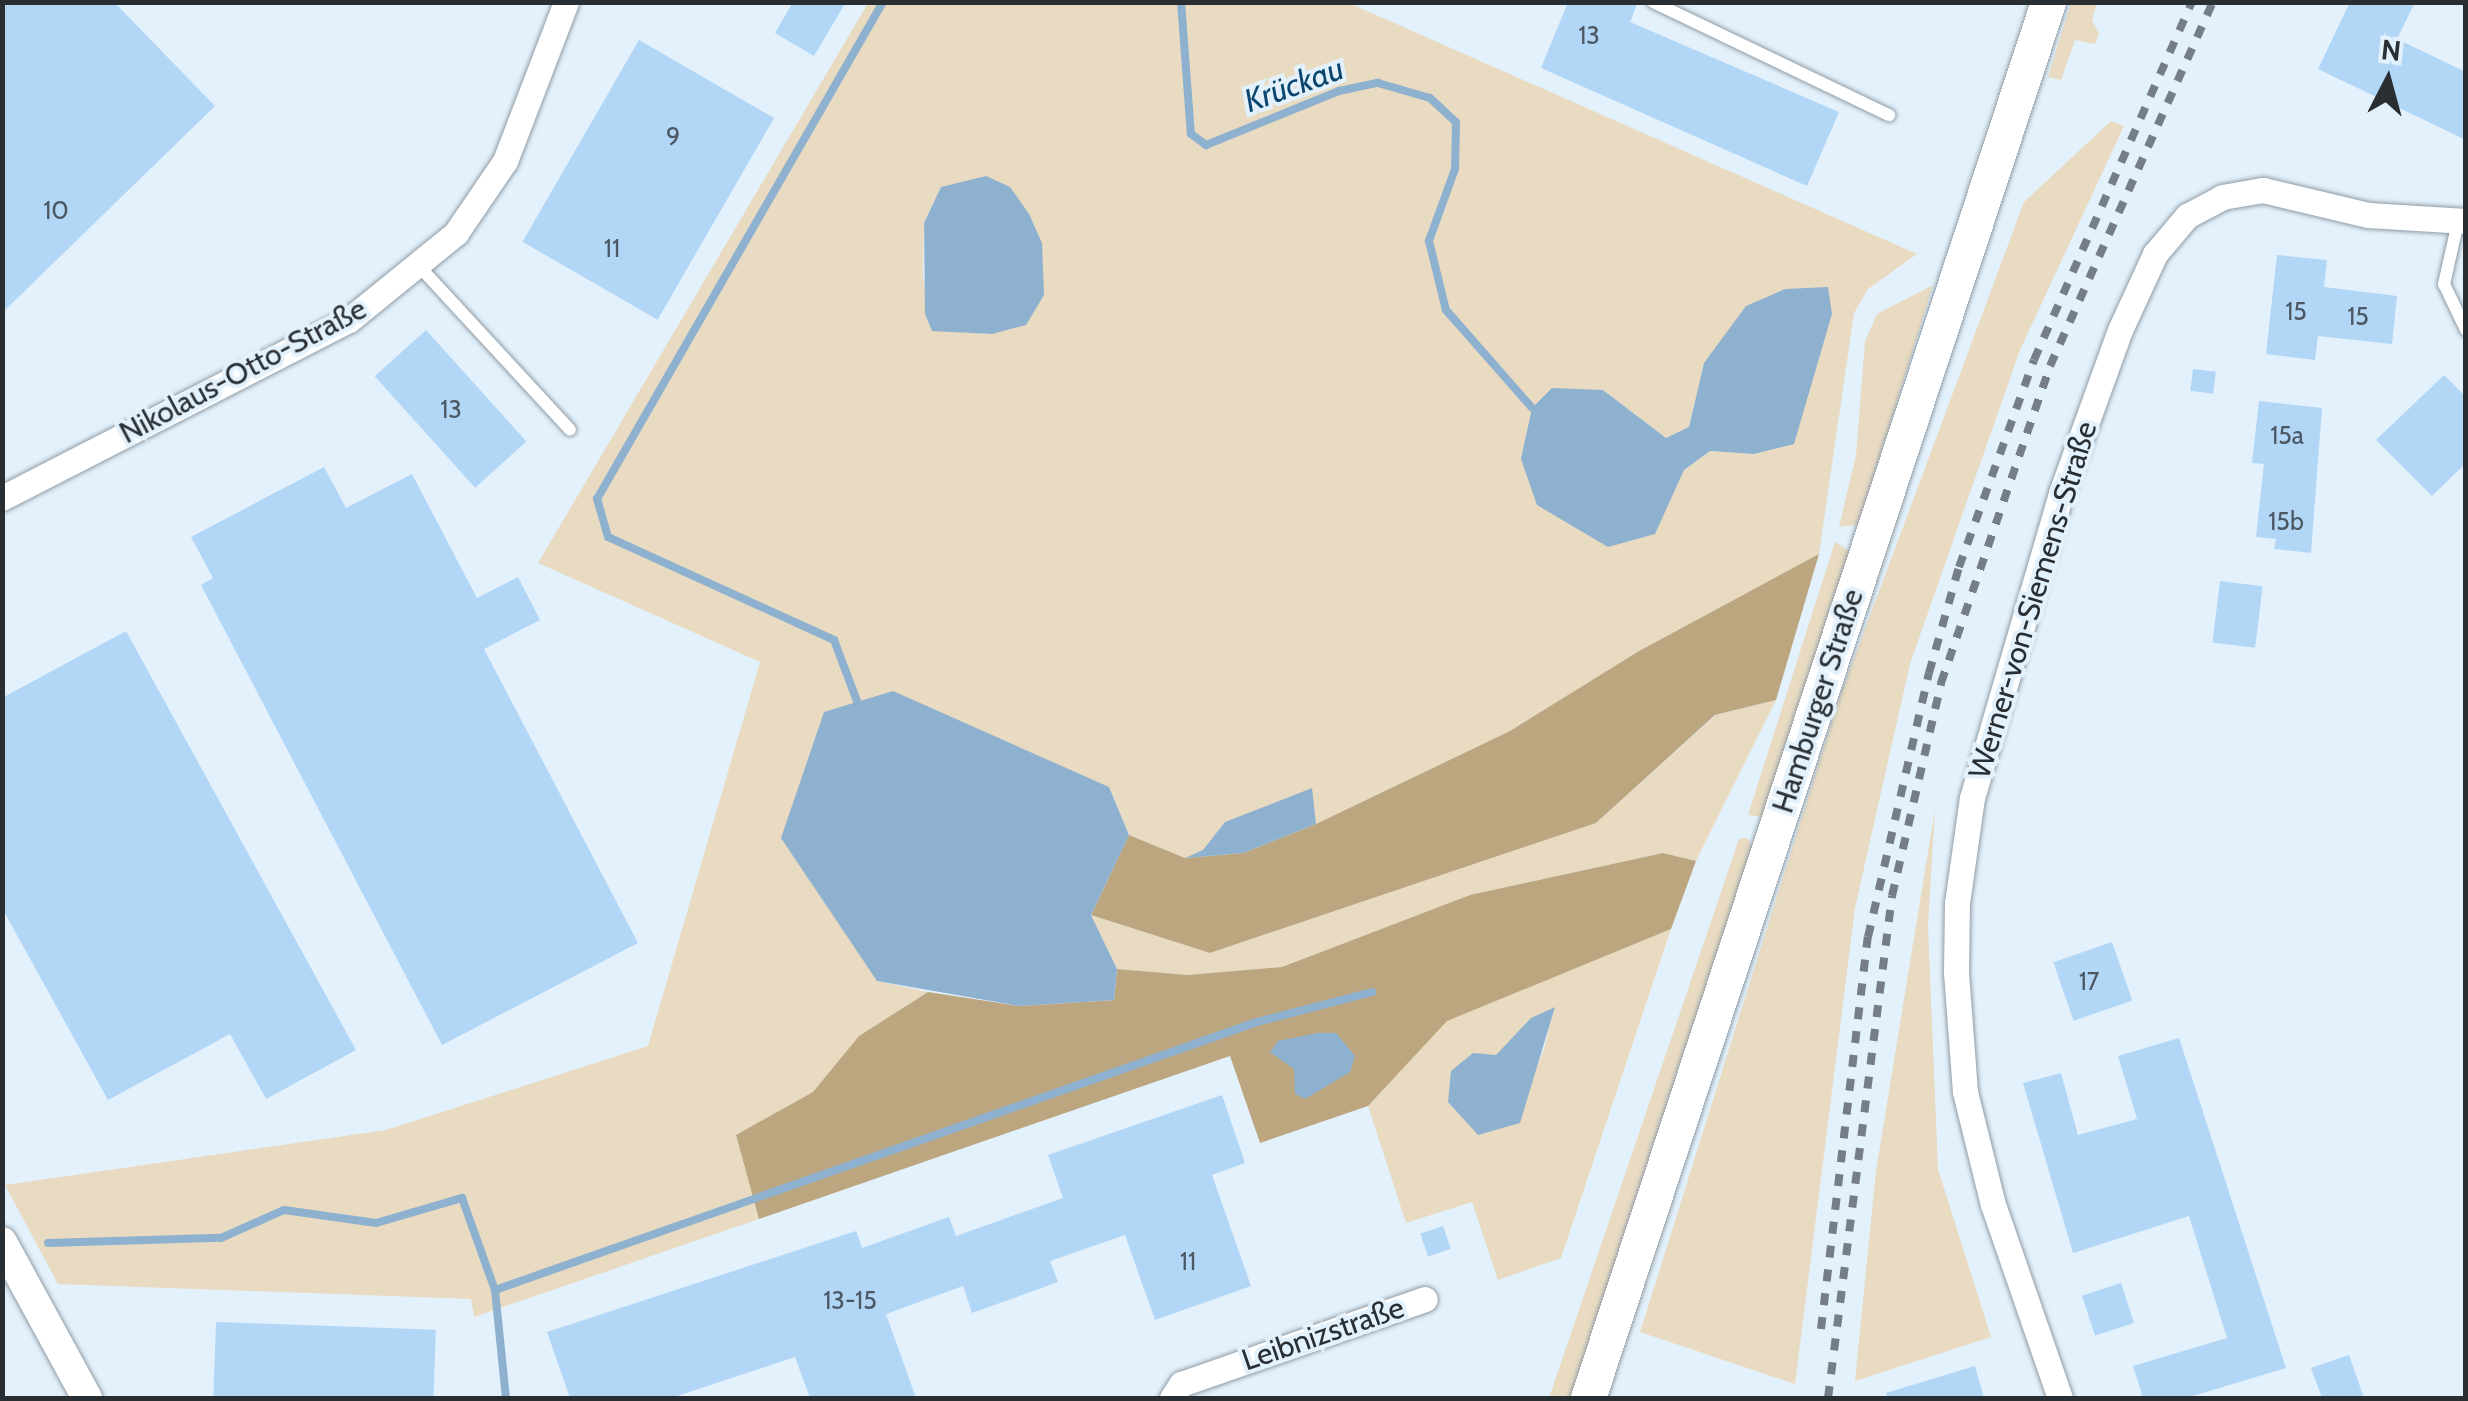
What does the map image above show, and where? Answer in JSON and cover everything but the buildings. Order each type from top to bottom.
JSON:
[{"type":"main road","name":"Hamburger Straße","points":[[1588,1398],[2048,2]]},
{"type":"street","name":"Nikolaus-Otto-Straße","points":[[2,498],[349,320],[456,233],[505,161],[566,2]]},
{"type":"street","name":"Werner-von-Siemens-Straße","points":[[2060,1398],[1993,1205],[1965,1092],[1956,973],[1957,904],[1972,798],[2061,493],[2120,330],[2155,254],[2187,216],[2222,197],[2262,190],[2368,215],[2462,221]]},
{"type":"street","points":[[2,1242],[87,1398]]},
{"type":"street","name":"Leibnizstraße","points":[[1172,1398],[1181,1384],[1424,1299]]},
{"type":"lane","points":[[1653,2],[1889,115]]},
{"type":"lane","points":[[2462,221],[2444,284],[2466,330]]},
{"type":"lane","points":[[418,265],[570,430]]},
{"type":"shaded area","points":[[868,3],[1349,3],[1917,254],[1868,289],[1854,313],[1819,554],[1639,651],[1510,731],[1316,824],[1185,858],[1129,835],[1113,796],[877,981],[928,992],[859,1036],[814,1092],[736,1135],[759,1219],[474,1317],[471,1299],[58,1284],[5,1185],[386,1130],[648,1046],[760,662],[538,563]],"holes":[[[941,187],[992,334],[932,330],[923,276],[924,223]],[[1704,363],[1754,454],[1710,451],[1684,470],[1654,534],[1603,390],[1666,438],[1689,427]]]},
{"type":"shaded area","points":[[2071,3],[2097,3],[2092,20],[2099,34],[2095,44],[2075,40],[2061,80],[2048,77]]},
{"type":"shaded area","points":[[2111,121],[2124,126],[2020,350],[1910,664],[1855,908],[1795,1384],[1640,1332],[1840,696],[2024,202]]},
{"type":"shaded area","points":[[1933,285],[1859,525],[1839,527],[1856,455],[1865,341],[1877,314]]},
{"type":"shaded area","points":[[1835,542],[1850,551],[1763,817],[1748,815]]},
{"type":"shaded area","points":[[1819,554],[1776,700],[1715,715],[1596,823],[1210,953],[1091,915],[1129,835],[1185,858],[1243,853],[1316,824],[1510,731],[1639,651]]},
{"type":"shaded area","points":[[1776,700],[1696,861],[1663,853],[1470,895],[1282,967],[1188,975],[1117,969],[1091,915],[1210,953],[1596,823],[1716,715]]},
{"type":"shaded area","points":[[1935,809],[1928,926],[1938,1169],[1991,1337],[1855,1381],[1876,1171]]},
{"type":"shaded area","points":[[1747,838],[1753,848],[1571,1398],[1549,1398],[1739,839]]},
{"type":"shaded area","points":[[1663,853],[1696,861],[1671,929],[1447,1021],[1368,1106],[1260,1143],[1230,1056],[759,1219],[736,1135],[813,1092],[859,1036],[928,992],[1019,1006],[1114,1000],[1117,969],[1188,975],[1282,967],[1470,895]]},
{"type":"shaded area","points":[[1671,929],[1561,1258],[1498,1280],[1472,1202],[1406,1223],[1368,1106],[1446,1021]],"holes":[[[1554,1008],[1531,1082],[1496,1055]]]},
{"type":"water","points":[[986,176],[1010,187],[1029,214],[1042,243],[1044,295],[1026,325],[992,334],[932,331],[925,314],[924,223],[941,187]]},
{"type":"water","points":[[1828,287],[1832,314],[1794,444],[1754,454],[1710,451],[1684,470],[1655,534],[1608,547],[1537,505],[1521,459],[1532,408],[1552,388],[1603,390],[1666,438],[1689,427],[1704,363],[1746,306],[1785,289]]},
{"type":"water","points":[[893,691],[1109,787],[1129,835],[1091,915],[1117,969],[1114,1000],[1019,1006],[877,981],[781,838],[824,712]]},
{"type":"water","points":[[1312,788],[1316,824],[1243,853],[1185,858],[1203,850],[1225,822]]},
{"type":"water","points":[[1555,1007],[1520,1123],[1478,1135],[1448,1102],[1451,1071],[1473,1053],[1496,1055],[1531,1018]]},
{"type":"water","points":[[1336,1033],[1355,1056],[1350,1072],[1305,1099],[1295,1094],[1294,1069],[1270,1052],[1278,1041]]},
{"type":"waterway","points":[[857,701],[834,640],[608,537],[597,499],[883,2]]},
{"type":"waterway","name":"Krückau","points":[[1181,2],[1191,134],[1206,145],[1339,91],[1378,83],[1430,98],[1456,122],[1455,169],[1429,241],[1446,310],[1532,408]]},
{"type":"waterway","points":[[48,1243],[221,1238],[284,1210],[376,1223],[462,1198],[495,1290],[1257,1022],[1372,992]]},
{"type":"waterway","points":[[495,1290],[506,1398]]},
{"type":"railway","points":[[1821,1329],[1868,937],[1929,673],[1959,567],[2034,360],[2192,2]]},
{"type":"railway","points":[[1828,1398],[1892,896],[1941,683],[2050,366],[2213,2]]}]
